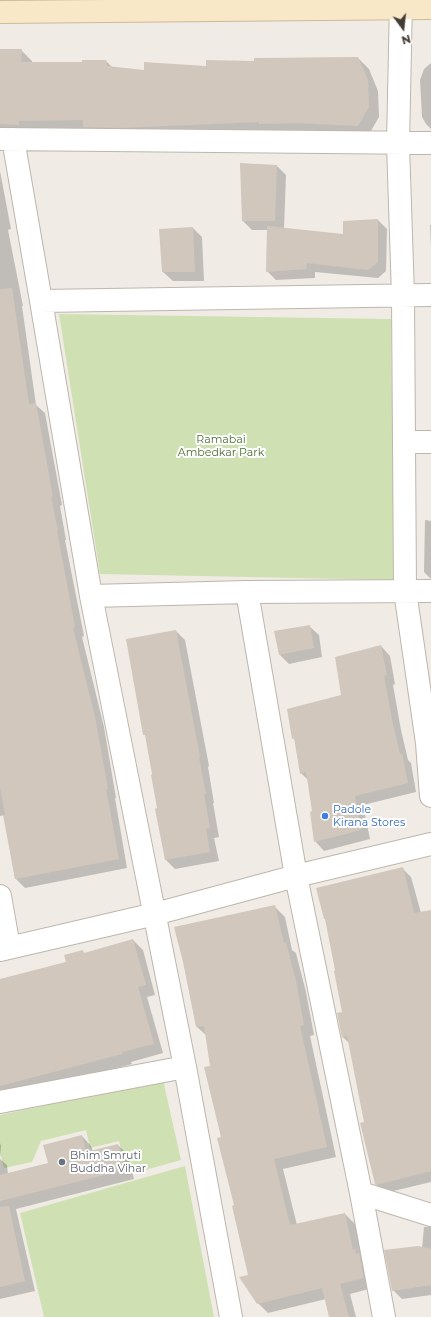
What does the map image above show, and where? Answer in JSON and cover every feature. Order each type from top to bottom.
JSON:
[{"type":"main road","points":[[0,12],[401,4],[431,8]]},
{"type":"street","points":[[401,4],[398,144],[403,296],[406,591],[429,743],[431,796]]},
{"type":"street","points":[[236,1316],[91,596],[41,301],[6,139],[431,144]]},
{"type":"street","points":[[41,301],[431,295]]},
{"type":"street","points":[[404,442],[431,442]]},
{"type":"street","points":[[91,596],[246,592],[431,591]]},
{"type":"street","points":[[246,592],[296,876],[362,1194],[384,1317]]},
{"type":"street","points":[[0,896],[5,948],[155,914],[296,876],[431,844]]},
{"type":"street","points":[[0,1102],[185,1067]]},
{"type":"street","points":[[362,1194],[431,1215]]},
{"type":"green space","name":"Ramabai Ambedkar Park","points":[[59,314],[391,319],[394,580],[100,574]]},
{"type":"green space","points":[[163,1080],[181,1160],[127,1175],[119,1141],[90,1148],[86,1130],[41,1141],[32,1162],[4,1168],[0,1152],[0,1115]]},
{"type":"green space","points":[[185,1166],[214,1317],[44,1317],[20,1213]]},
{"type":"building","points":[[0,49],[22,49],[21,62],[82,62],[82,60],[106,60],[107,66],[144,70],[144,62],[206,66],[206,60],[254,61],[254,58],[358,57],[368,80],[369,107],[358,126],[298,123],[259,124],[259,122],[120,128],[83,127],[83,120],[19,121],[19,125],[0,124]]},
{"type":"building","points":[[240,163],[277,165],[275,221],[242,221]]},
{"type":"building","points":[[378,219],[378,262],[368,270],[307,263],[306,269],[266,272],[267,226],[343,234],[343,221]]},
{"type":"building","points":[[193,227],[195,272],[162,272],[159,229]]},
{"type":"building","points":[[12,288],[29,404],[36,403],[53,497],[51,497],[75,627],[73,628],[95,717],[119,859],[15,879],[3,815],[5,815],[0,788],[0,289]]},
{"type":"building","points":[[310,625],[314,648],[279,655],[274,631]]},
{"type":"building","points":[[176,630],[206,794],[204,794],[210,828],[206,829],[210,852],[165,860],[155,809],[157,808],[152,774],[145,735],[143,735],[126,639]]},
{"type":"building","points":[[381,645],[387,675],[384,676],[392,720],[400,754],[402,753],[408,783],[355,796],[361,830],[314,842],[310,812],[312,811],[306,772],[300,774],[287,709],[341,695],[335,657]]},
{"type":"building","points":[[403,867],[414,913],[431,910],[431,1171],[376,1185],[360,1123],[364,1122],[347,1036],[342,1038],[337,1013],[342,1012],[335,970],[325,919],[316,888]]},
{"type":"building","points":[[275,905],[284,943],[286,942],[296,981],[304,1025],[300,1026],[327,1147],[274,1159],[290,1225],[345,1213],[353,1250],[355,1249],[356,1254],[359,1253],[364,1278],[340,1284],[349,1317],[329,1317],[322,1288],[257,1304],[239,1277],[248,1275],[232,1206],[234,1205],[217,1138],[221,1137],[204,1067],[210,1066],[204,1026],[196,1027],[183,962],[174,927]]},
{"type":"building","points":[[133,939],[146,985],[138,987],[154,1044],[122,1052],[122,1054],[0,1086],[0,979],[66,962],[64,955],[83,950],[84,953]]},
{"type":"building","points":[[82,1135],[86,1152],[118,1144],[124,1170],[0,1201],[0,1175],[48,1163],[43,1145]]},
{"type":"building","points":[[9,1206],[25,1281],[0,1287],[0,1207]]},
{"type":"building","points":[[418,1246],[431,1249],[431,1285],[392,1291],[384,1250]]},
{"type":"place","name":"Padole Kirana Stores","points":[[325,816]]},
{"type":"place","name":"Bhim Smruti Buddha Vihar","points":[[62,1162]]}]
